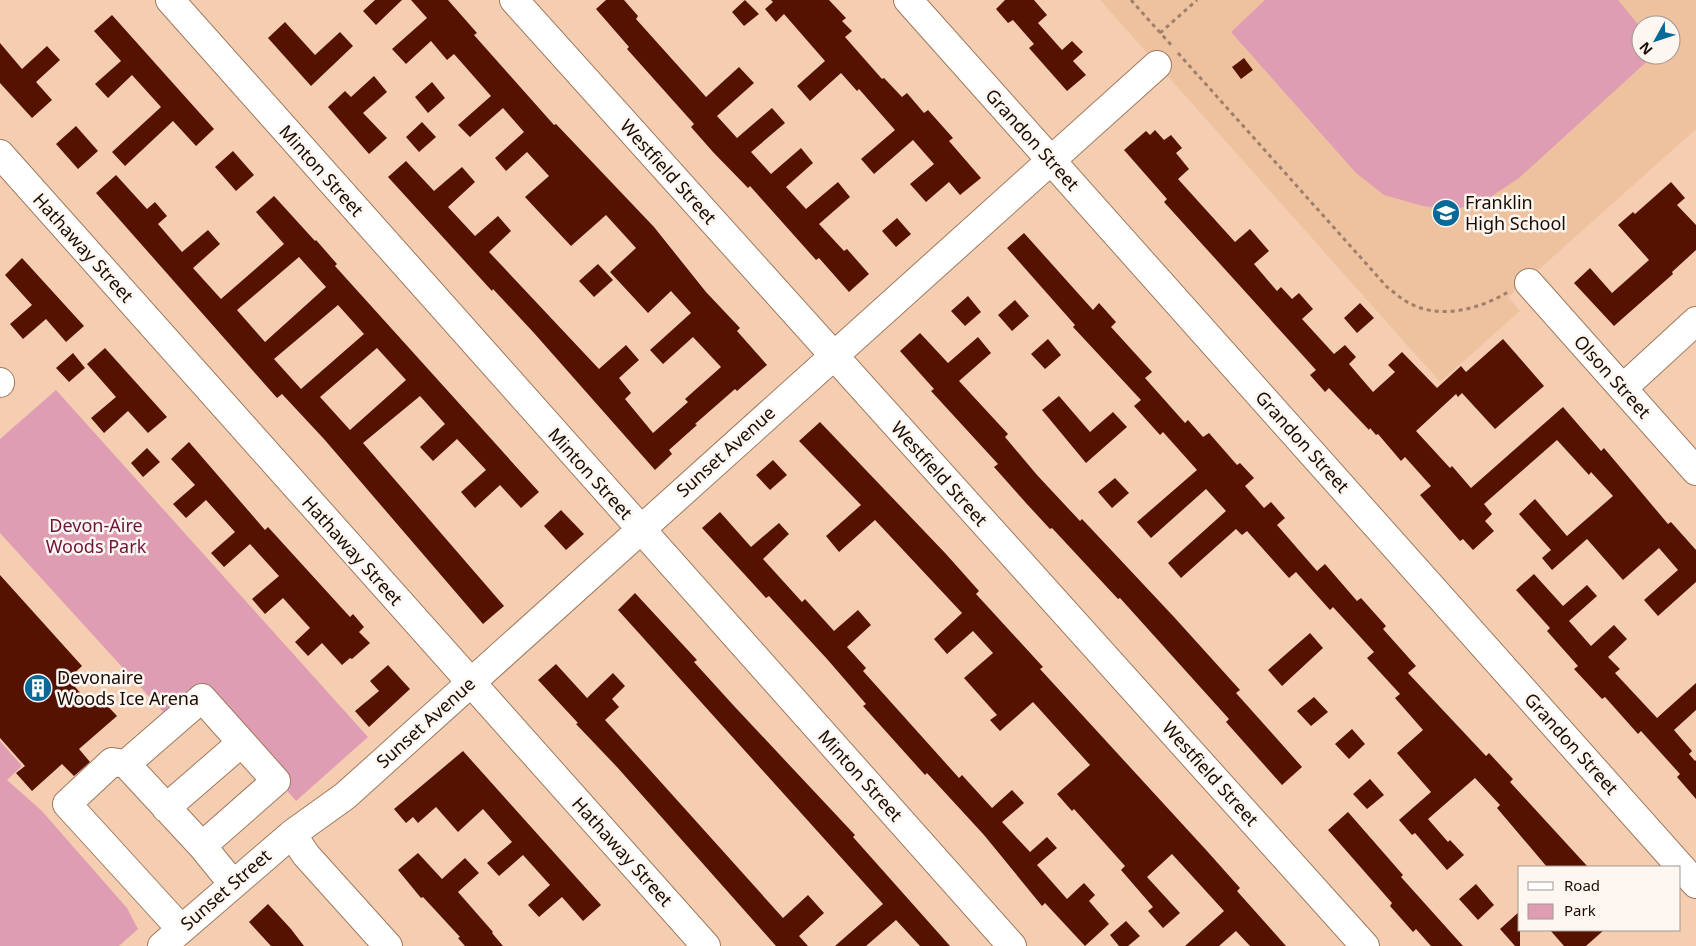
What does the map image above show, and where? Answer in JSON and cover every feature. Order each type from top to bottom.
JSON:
[{"type":"street","name":"Minton Street","points":[[170,0],[1012,946]]},
{"type":"street","name":"Westfield Street","points":[[514,0],[1365,946]]},
{"type":"street","name":"Grandon Street","points":[[908,0],[1680,866]]},
{"type":"street","name":"Sunset Avenue","points":[[292,834],[345,796],[1157,65]]},
{"type":"street","name":"Hathaway Street","points":[[0,154],[706,946]]},
{"type":"street","name":"Olson Street","points":[[1522,290],[1623,388],[1696,470]]},
{"type":"street","points":[[1623,388],[1696,321]]},
{"type":"street","points":[[126,764],[202,698],[276,782],[202,846]]},
{"type":"street","points":[[166,808],[242,742]]},
{"type":"street","points":[[171,937],[67,804],[112,762],[126,764],[202,846],[233,884]]},
{"type":"street","points":[[292,834],[306,855],[388,946]]},
{"type":"street","name":"Sunset Street","points":[[171,937],[292,834]]},
{"type":"street","name":"Grandon Street","points":[[1681,867],[1696,884]]},
{"type":"path","points":[[1131,0],[1387,287],[1410,304],[1438,312],[1473,308],[1493,301],[1510,290],[1522,290]]},
{"type":"path","points":[[1160,33],[1198,0]]},
{"type":"shaded area","name":"Franklin High School","points":[[1100,0],[1696,0],[1696,129],[1508,297],[1520,311],[1440,382]]},
{"type":"green space","points":[[1265,0],[1618,0],[1631,16],[1631,65],[1643,65],[1519,178],[1486,200],[1454,210],[1423,206],[1384,195],[1356,173],[1231,32]]},
{"type":"green space","name":"Devon-Aire Woods Park","points":[[56,390],[368,737],[296,801],[195,685],[164,713],[0,533],[0,439]]},
{"type":"green space","points":[[0,741],[22,766],[7,780],[41,810],[127,908],[138,929],[119,946],[0,946]]},
{"type":"building","points":[[375,0],[402,0],[376,25],[363,11]]},
{"type":"building","points":[[411,0],[448,0],[477,33],[474,35],[554,125],[556,124],[654,227],[706,292],[740,328],[737,331],[767,365],[737,391],[735,389],[695,424],[697,425],[669,450],[672,454],[655,470],[534,333],[493,289],[492,291],[388,177],[406,161],[434,191],[462,167],[475,182],[448,207],[475,236],[498,216],[511,231],[489,252],[599,369],[626,345],[639,360],[619,378],[631,393],[625,399],[653,433],[688,402],[685,399],[721,367],[693,337],[663,364],[650,350],[691,313],[671,291],[648,313],[610,272],[636,248],[606,215],[571,246],[525,197],[549,176],[527,152],[506,171],[495,158],[524,132],[503,108],[470,137],[458,125],[491,96],[454,54],[447,60],[431,41],[406,64],[392,49],[427,18]]},
{"type":"building","points":[[606,0],[624,0],[638,16],[636,19],[706,97],[739,67],[754,83],[717,116],[737,138],[772,108],[785,123],[751,152],[771,174],[801,148],[813,163],[786,187],[806,209],[838,182],[850,197],[819,224],[844,251],[847,249],[869,274],[849,292],[819,258],[816,260],[750,186],[748,188],[691,127],[694,124],[627,49],[629,47],[596,9]]},
{"type":"building","points":[[745,0],[759,14],[744,26],[732,12]]},
{"type":"building","points":[[771,0],[829,0],[846,18],[842,21],[852,31],[845,37],[882,79],[884,78],[902,97],[907,93],[924,113],[928,110],[953,138],[949,141],[981,178],[960,195],[949,182],[926,202],[910,184],[934,164],[913,140],[874,174],[861,159],[895,130],[859,89],[857,91],[841,73],[810,101],[797,86],[825,61],[784,14],[776,22],[765,9],[773,2]]},
{"type":"building","points":[[1005,0],[1034,0],[1047,15],[1038,23],[1062,50],[1072,41],[1083,52],[1073,61],[1086,75],[1067,91],[1029,48],[1034,44],[1013,20],[1008,23],[996,9]]},
{"type":"building","points":[[112,15],[214,129],[196,146],[173,121],[125,166],[112,152],[161,107],[132,75],[108,98],[95,84],[121,61],[94,31]]},
{"type":"building","points":[[285,22],[315,55],[340,32],[353,46],[311,86],[268,38]]},
{"type":"building","points":[[0,43],[22,69],[47,46],[60,60],[36,82],[52,100],[32,118],[0,83]]},
{"type":"building","points":[[1244,58],[1253,70],[1241,79],[1232,67]]},
{"type":"building","points":[[374,76],[387,92],[363,113],[387,138],[369,154],[328,107],[345,91],[351,97]]},
{"type":"building","points":[[432,82],[445,98],[428,113],[415,97]]},
{"type":"building","points":[[422,122],[436,137],[419,152],[406,137]]},
{"type":"building","points":[[76,126],[98,151],[78,169],[56,144]]},
{"type":"building","points":[[1155,130],[1164,140],[1171,135],[1182,148],[1176,153],[1189,169],[1178,179],[1235,242],[1250,229],[1269,251],[1254,264],[1277,291],[1281,287],[1292,299],[1299,293],[1313,309],[1302,319],[1334,354],[1345,345],[1356,357],[1349,364],[1373,392],[1395,372],[1388,365],[1402,352],[1437,388],[1461,366],[1466,372],[1503,339],[1544,386],[1495,429],[1462,393],[1458,397],[1456,394],[1416,431],[1450,468],[1452,466],[1471,488],[1563,407],[1601,451],[1604,448],[1668,524],[1671,522],[1696,550],[1696,582],[1658,616],[1644,600],[1678,570],[1659,548],[1623,580],[1587,539],[1552,570],[1542,558],[1551,550],[1519,514],[1535,499],[1567,536],[1613,496],[1591,472],[1589,475],[1557,440],[1484,504],[1492,514],[1485,521],[1494,531],[1473,550],[1463,539],[1460,541],[1420,495],[1431,486],[1405,457],[1401,461],[1378,434],[1376,435],[1370,428],[1369,430],[1329,388],[1325,392],[1310,375],[1316,370],[1164,202],[1167,199],[1124,150],[1146,131],[1150,135]]},
{"type":"building","points":[[233,151],[254,175],[236,191],[215,167]]},
{"type":"building","points":[[116,175],[147,209],[155,202],[167,216],[158,224],[182,252],[208,230],[220,244],[193,268],[221,299],[284,244],[256,212],[274,196],[316,240],[337,264],[335,266],[539,492],[521,508],[500,485],[475,508],[461,492],[486,470],[457,439],[433,461],[420,447],[445,424],[420,396],[363,443],[504,606],[483,624],[324,439],[282,394],[277,398],[96,193]],"holes":[[[299,257],[326,287],[265,342],[237,310]],[[338,305],[364,334],[301,389],[274,359]],[[377,348],[406,380],[350,430],[320,397]]]},
{"type":"building","points":[[1671,182],[1685,198],[1677,205],[1696,225],[1696,250],[1672,272],[1673,274],[1614,326],[1574,283],[1590,268],[1612,293],[1649,260],[1618,225],[1633,212],[1635,214]]},
{"type":"building","points":[[897,218],[911,234],[896,247],[882,231]]},
{"type":"building","points":[[1024,233],[1093,310],[1099,303],[1116,322],[1111,327],[1152,372],[1145,378],[1185,423],[1188,420],[1203,437],[1209,433],[1237,465],[1240,463],[1254,478],[1245,486],[1264,508],[1271,502],[1285,518],[1277,525],[1317,571],[1325,564],[1357,601],[1361,598],[1386,626],[1383,629],[1416,666],[1408,673],[1486,756],[1489,753],[1513,779],[1510,782],[1587,866],[1546,866],[1497,808],[1500,805],[1475,778],[1428,819],[1448,842],[1450,840],[1464,855],[1447,870],[1415,833],[1412,835],[1399,820],[1431,792],[1397,753],[1423,730],[1395,698],[1400,694],[1367,658],[1374,652],[1333,607],[1330,610],[1296,572],[1289,578],[1247,531],[1242,535],[1236,529],[1181,578],[1168,563],[1226,511],[1206,489],[1151,538],[1137,522],[1197,470],[1163,432],[1160,435],[1134,406],[1141,400],[1073,327],[1075,325],[1007,248]]},
{"type":"building","points":[[22,258],[84,326],[66,342],[46,319],[23,339],[10,324],[32,305],[5,275]]},
{"type":"building","points":[[598,264],[613,280],[594,297],[579,281]]},
{"type":"building","points":[[968,296],[981,312],[965,326],[951,311]]},
{"type":"building","points":[[1015,300],[1029,316],[1012,331],[998,315]]},
{"type":"building","points":[[1360,303],[1374,318],[1357,333],[1344,318]]},
{"type":"building","points":[[920,333],[948,363],[978,337],[991,353],[959,381],[1008,434],[1005,437],[1037,475],[1080,521],[1082,519],[1240,690],[1236,693],[1302,767],[1282,785],[1226,722],[1229,719],[1120,598],[1118,599],[1026,503],[994,467],[998,464],[931,391],[934,389],[900,351]]},
{"type":"building","points":[[1048,339],[1061,355],[1045,369],[1031,354]]},
{"type":"building","points":[[105,348],[167,417],[148,433],[128,411],[104,433],[91,418],[116,397],[87,364]]},
{"type":"building","points":[[73,353],[85,368],[69,382],[56,368]]},
{"type":"building","points":[[1059,396],[1090,432],[1113,412],[1127,427],[1086,463],[1042,410]]},
{"type":"building","points":[[820,422],[979,591],[976,594],[1043,667],[1040,669],[1240,888],[1237,891],[1286,946],[1250,946],[1236,931],[1219,946],[1185,946],[1224,911],[1172,854],[1147,877],[1180,913],[1163,928],[1148,911],[1153,907],[1121,870],[1125,866],[1074,809],[1072,811],[1057,794],[1090,765],[1033,702],[1000,731],[990,720],[997,715],[964,678],[993,653],[973,631],[947,654],[934,639],[962,613],[875,520],[839,552],[826,536],[861,505],[799,441]]},
{"type":"building","points":[[189,442],[265,530],[268,527],[350,617],[353,614],[364,627],[359,632],[370,643],[352,659],[350,658],[342,665],[322,643],[308,656],[295,642],[310,628],[283,598],[265,614],[252,599],[279,576],[250,544],[224,567],[211,553],[235,532],[206,500],[186,518],[173,504],[195,485],[171,459]]},
{"type":"building","points":[[147,448],[160,462],[143,477],[131,463]]},
{"type":"building","points":[[773,460],[787,475],[770,490],[756,475]]},
{"type":"building","points":[[1115,478],[1129,493],[1112,508],[1098,492]]},
{"type":"building","points":[[561,510],[584,534],[566,550],[544,526]]},
{"type":"building","points":[[720,512],[751,547],[779,523],[789,534],[763,559],[802,602],[805,599],[834,631],[858,610],[871,625],[847,647],[866,668],[863,671],[959,778],[962,775],[992,808],[1012,790],[1024,803],[1002,822],[1030,852],[1047,837],[1057,848],[1037,865],[1067,899],[1084,883],[1095,895],[1089,901],[1109,924],[1085,946],[1045,903],[1042,906],[984,835],[927,773],[925,775],[863,706],[866,704],[827,659],[769,596],[766,598],[702,528]]},
{"type":"building","points":[[1534,574],[1563,606],[1587,585],[1597,596],[1569,621],[1591,646],[1614,625],[1627,639],[1608,657],[1620,669],[1615,673],[1657,718],[1696,683],[1696,710],[1674,730],[1692,751],[1689,754],[1696,760],[1696,799],[1677,777],[1680,774],[1641,731],[1638,734],[1605,697],[1602,699],[1574,669],[1578,666],[1547,631],[1550,628],[1516,590]]},
{"type":"building","name":"Devonaire Woods Ice Arena","points":[[0,575],[82,666],[68,679],[92,706],[100,698],[117,716],[79,749],[90,762],[74,776],[62,764],[32,791],[16,773],[25,766],[0,738]]},
{"type":"building","points":[[635,593],[697,660],[694,662],[734,706],[855,835],[853,837],[950,946],[920,946],[896,920],[866,946],[835,946],[883,904],[618,610]]},
{"type":"building","points":[[1310,633],[1323,648],[1282,686],[1268,670]]},
{"type":"building","points":[[556,664],[587,698],[613,673],[625,686],[612,699],[619,707],[605,720],[783,918],[808,895],[824,913],[799,936],[808,946],[776,946],[617,767],[576,724],[578,723],[538,680]]},
{"type":"building","points":[[388,665],[410,689],[369,727],[355,711],[379,691],[370,681]]},
{"type":"building","points":[[1314,697],[1328,712],[1311,726],[1297,711]]},
{"type":"building","points":[[1352,729],[1365,744],[1349,759],[1335,744]]},
{"type":"building","points":[[463,751],[601,905],[583,921],[562,897],[539,917],[528,905],[550,885],[523,855],[499,876],[487,863],[512,842],[483,809],[458,832],[436,807],[418,823],[413,817],[406,823],[394,809]]},
{"type":"building","points":[[1370,779],[1384,795],[1367,809],[1353,794]]},
{"type":"building","points":[[1348,812],[1403,875],[1401,877],[1463,946],[1431,946],[1416,929],[1413,932],[1390,906],[1392,903],[1328,830]]},
{"type":"building","points":[[418,853],[442,879],[465,858],[479,873],[458,892],[503,946],[465,946],[458,938],[460,937],[423,897],[421,898],[398,870]]},
{"type":"building","points":[[1476,884],[1494,905],[1478,920],[1459,899]]},
{"type":"building","points":[[268,904],[304,946],[271,946],[249,922]]},
{"type":"building","points":[[1518,913],[1520,946],[1515,946],[1500,929]]},
{"type":"building","points":[[1126,921],[1140,936],[1128,946],[1119,946],[1110,935]]},
{"type":"building","points":[[1551,931],[1603,931],[1586,946],[1564,946]]},
{"type":"place","name":"Franklin High School","points":[[1446,213]]},
{"type":"place","name":"Devonaire Woods Ice Arena","points":[[38,688]]}]
